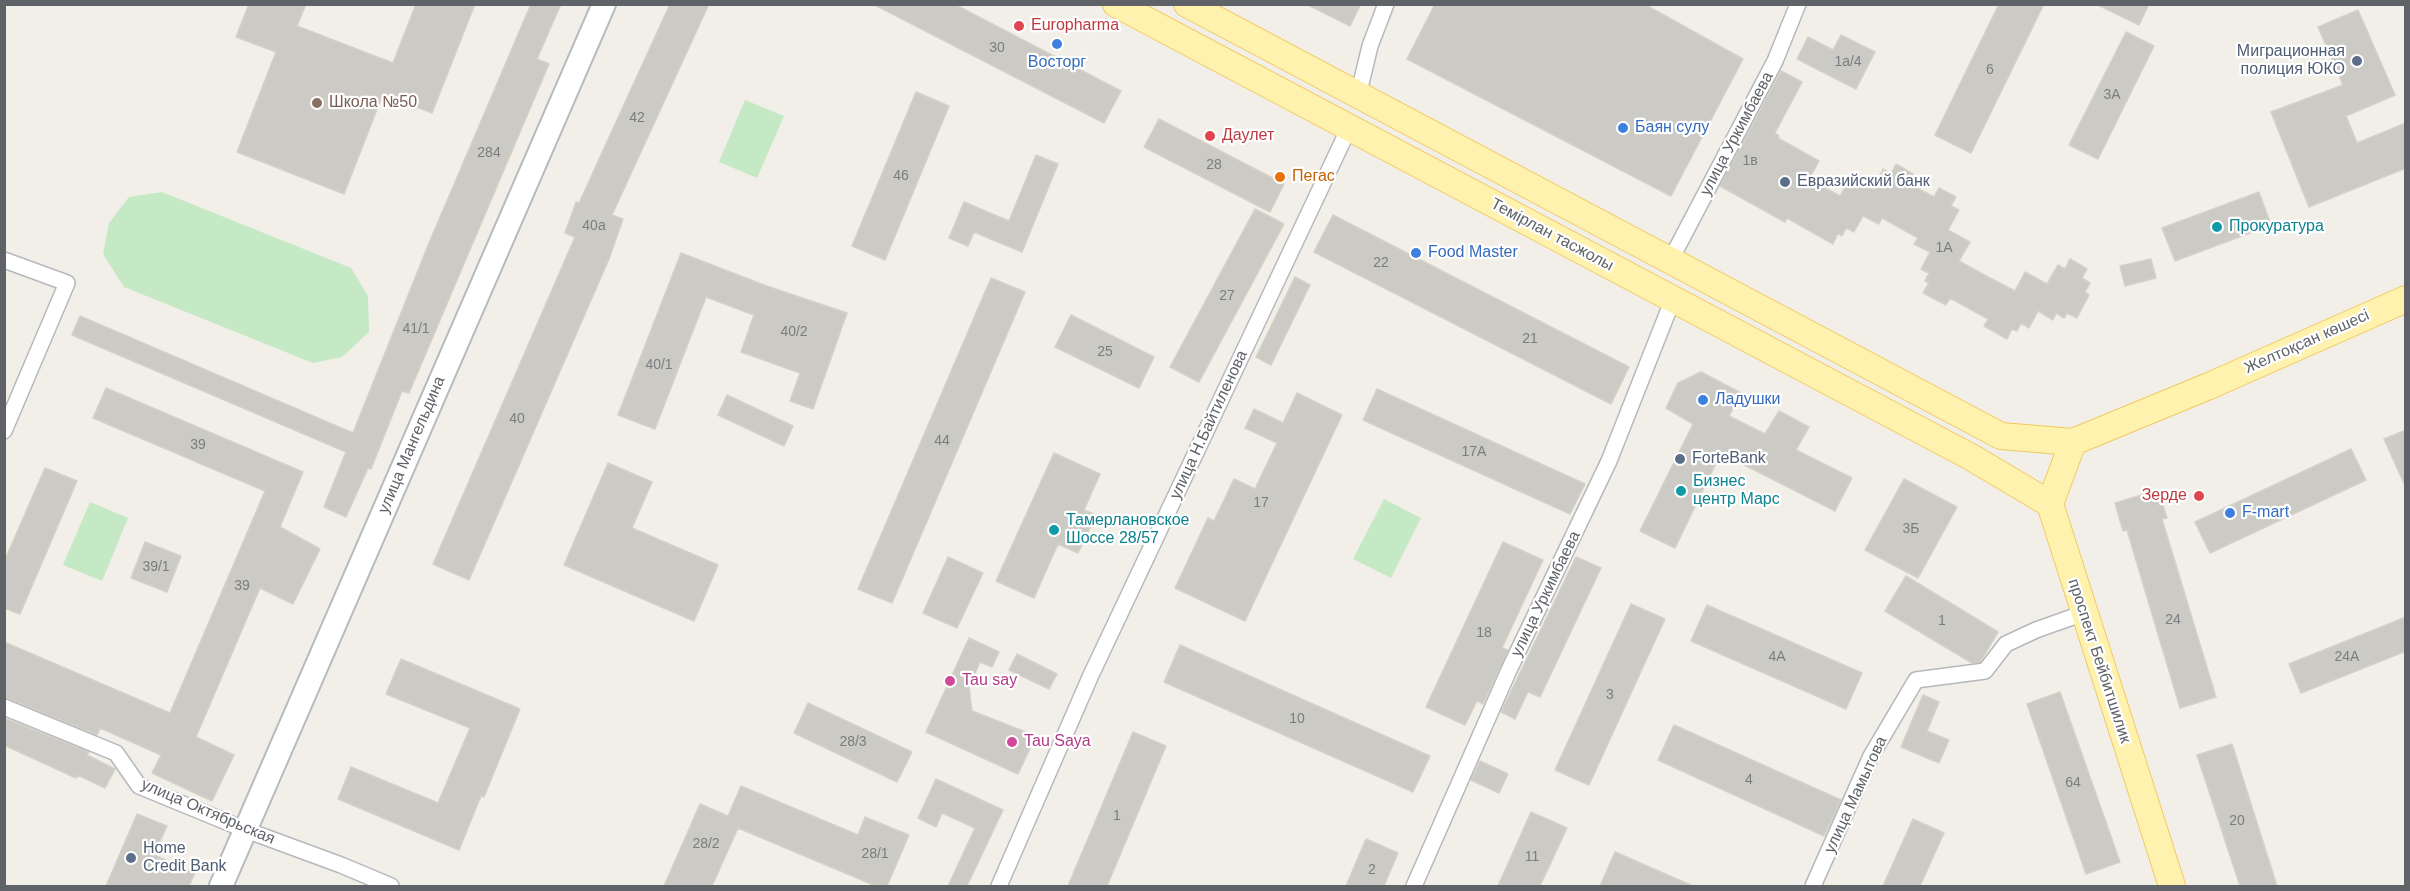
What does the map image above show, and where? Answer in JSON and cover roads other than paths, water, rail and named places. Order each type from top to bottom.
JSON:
[{"type":"main road","name":"Темірлан тасжолы","points":[[1116,4],[1988,466]]},
{"type":"main road","name":"Темірлан тасжолы","points":[[1187,4],[2001,436]]},
{"type":"main road","name":"Желтоқсан көшесі","points":[[2073,442],[2209,386],[2406,299]]},
{"type":"main road","points":[[2001,436],[2073,442],[2050,504],[1988,466],[2001,436]]},
{"type":"main road","name":"проспект Бейбитшилик","points":[[2050,504],[2172,886]]},
{"type":"street","name":"улица Мангельдина","points":[[222,886],[604,4]]},
{"type":"street","points":[[1358,96],[1370,46],[1386,4]]},
{"type":"street","name":"улица Уркимбаева","points":[[1670,261],[1775,61],[1798,4]]},
{"type":"street","name":"улица Н.Байтиленова","points":[[999,886],[1096,665],[1349,128]]},
{"type":"street","points":[[4,260],[67,283],[4,431]]},
{"type":"street","name":"улица Уркимбаева","points":[[1414,886],[1509,670],[1609,461],[1673,299]]},
{"type":"street","name":"улица Мамытова","points":[[1813,886],[1871,756],[1916,680],[1985,671],[2006,644],[2084,612]]},
{"type":"street","name":"улица Октябрьская","points":[[4,707],[116,753],[139,786],[392,886]]},
{"type":"place","name":"Europharma","points":[[1019,26]]},
{"type":"place","name":"Восторг","points":[[1057,44]]},
{"type":"place","name":"Миграционная полиция ЮКО","points":[[2357,61]]},
{"type":"place","name":"Школа №50","points":[[317,103]]},
{"type":"place","name":"Баян сулу","points":[[1623,128]]},
{"type":"place","name":"Даулет","points":[[1210,136]]},
{"type":"place","name":"Пегас","points":[[1280,177]]},
{"type":"place","name":"Евразийский банк","points":[[1785,182]]},
{"type":"place","name":"Прокуратура","points":[[2217,227]]},
{"type":"place","name":"Food Master","points":[[1416,253]]},
{"type":"place","name":"Ладушки","points":[[1703,400]]},
{"type":"place","name":"ForteBank","points":[[1680,459]]},
{"type":"place","name":"Бизнес центр Марс","points":[[1681,491]]},
{"type":"place","name":"Зерде","points":[[2199,496]]},
{"type":"place","name":"F-mart","points":[[2230,513]]},
{"type":"place","name":"Тамерлановское Шоссе 28/57","points":[[1054,530]]},
{"type":"place","name":"Tau say","points":[[950,681]]},
{"type":"place","name":"Tau Saya","points":[[1012,742]]},
{"type":"place","name":"Home Credit Bank","points":[[131,858]]}]
